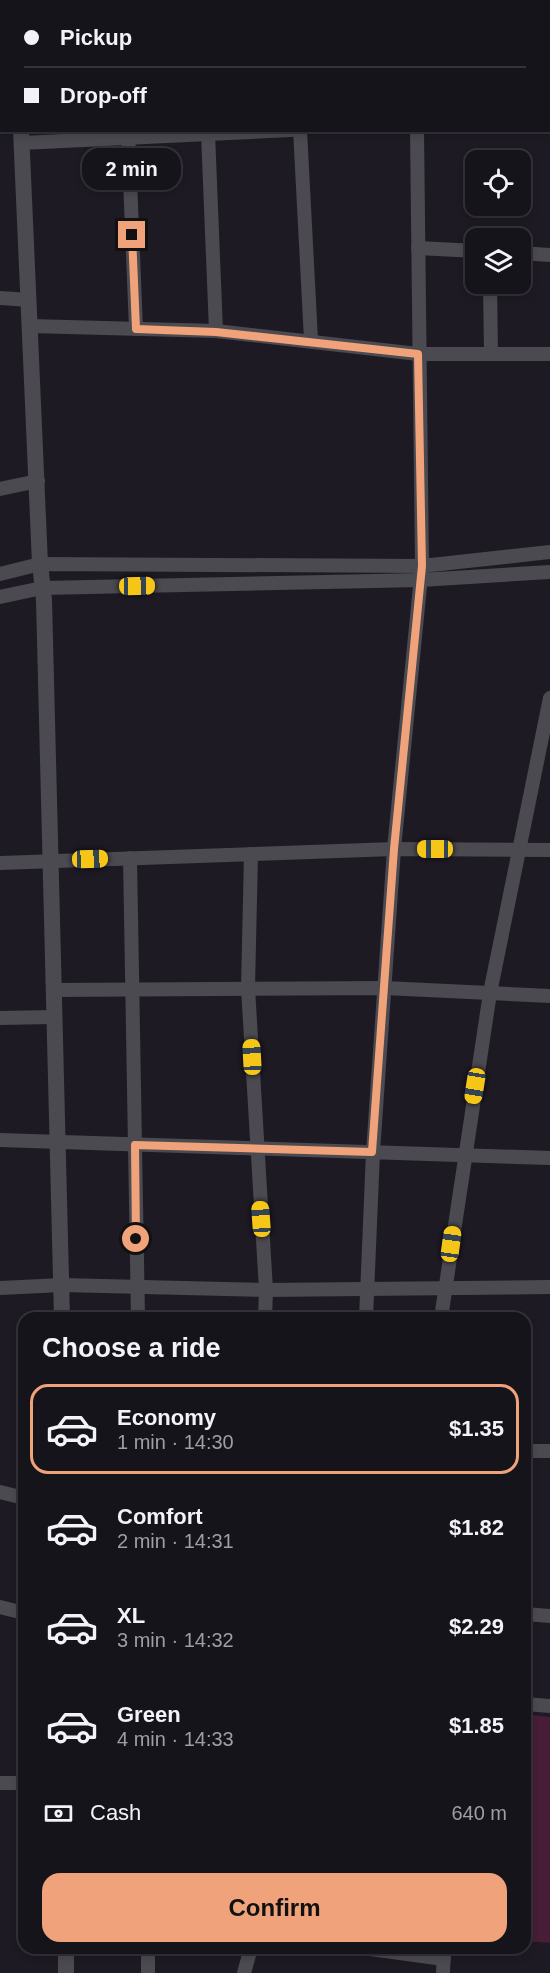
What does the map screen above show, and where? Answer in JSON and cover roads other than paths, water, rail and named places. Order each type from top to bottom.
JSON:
[{"type":"street","points":[[62,1312],[42,588],[39,564],[38,481],[21,137],[236,132]]},
{"type":"street","points":[[300,132],[311,340]]},
{"type":"street","points":[[366,1312],[372,1152],[394,849],[422,566],[417,132]]},
{"type":"street","points":[[208,133],[216,332]]},
{"type":"street","points":[[128,135],[136,329]]},
{"type":"street","points":[[418,248],[465,250]]},
{"type":"street","points":[[531,254],[550,255]]},
{"type":"street","points":[[490,294],[491,354]]},
{"type":"street","points":[[0,298],[29,300]]},
{"type":"street","points":[[30,326],[216,332],[311,340],[418,354],[550,354]]},
{"type":"street","points":[[0,489],[38,481]]},
{"type":"street","points":[[0,574],[39,564],[422,566],[550,552]]},
{"type":"street","points":[[0,597],[42,588],[421,580],[550,572]]},
{"type":"street","points":[[442,1312],[490,993],[550,698]]},
{"type":"street","points":[[0,863],[394,849],[550,850]]},
{"type":"street","points":[[251,854],[248,988],[266,1290],[265,1312]]},
{"type":"street","points":[[130,858],[138,1312]]},
{"type":"street","points":[[53,990],[385,988],[550,996]]},
{"type":"street","points":[[0,1018],[53,1017]]},
{"type":"street","points":[[0,1140],[550,1158]]},
{"type":"street","points":[[0,1288],[62,1285],[266,1290],[550,1287]]},
{"type":"street","points":[[531,1451],[550,1451]]},
{"type":"street","points":[[0,1492],[18,1496]]},
{"type":"street","points":[[0,1607],[18,1612]]},
{"type":"street","points":[[531,1614],[550,1616]]},
{"type":"street","points":[[531,1704],[550,1706]]},
{"type":"street","points":[[0,1783],[18,1783]]},
{"type":"street","points":[[66,1954],[66,1973]]},
{"type":"street","points":[[148,1954],[148,1973]]},
{"type":"street","points":[[244,1973],[249,1954]]},
{"type":"street","points":[[404,1954],[444,1960]]}]
